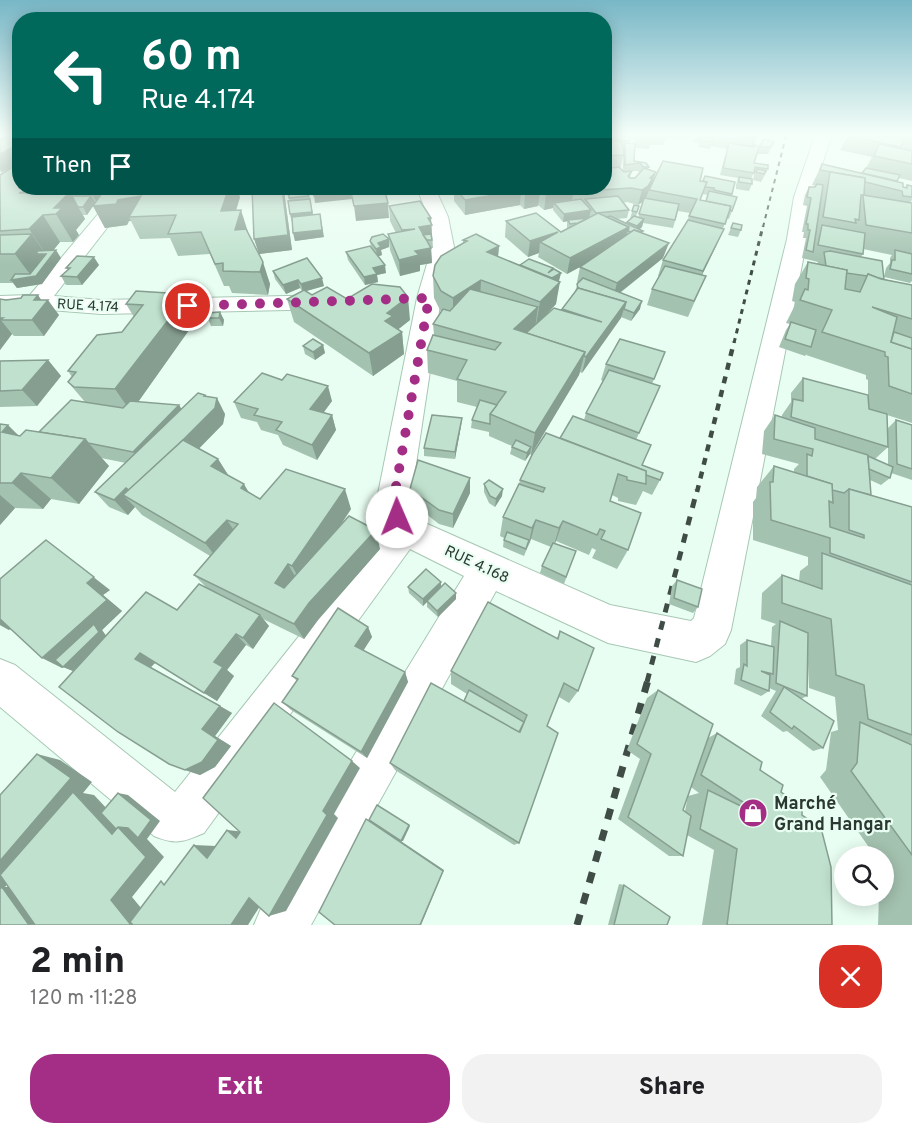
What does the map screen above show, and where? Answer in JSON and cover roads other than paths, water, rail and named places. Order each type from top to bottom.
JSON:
[{"type":"street","name":"RUE 4.168","points":[[404,530],[608,624],[696,642],[711,630],[794,251],[803,197],[809,179]]},
{"type":"street","points":[[38,302],[123,195]]},
{"type":"street","points":[[0,680],[171,819],[187,816],[404,530],[393,504],[417,298],[443,247],[438,217],[429,195]]},
{"type":"street","name":"RUE 4.174","points":[[0,303],[38,302],[100,307],[350,301]]},
{"type":"street","points":[[281,925],[488,570]]},
{"type":"railway","points":[[763,227],[775,179]]},
{"type":"railway","points":[[734,343],[763,226]]},
{"type":"railway","points":[[697,492],[734,342]]},
{"type":"railway","points":[[647,682],[697,490]]},
{"type":"railway","points":[[577,925],[648,680]]},
{"type":"place","name":"Marché Grand Hangar","points":[[753,813]]}]
